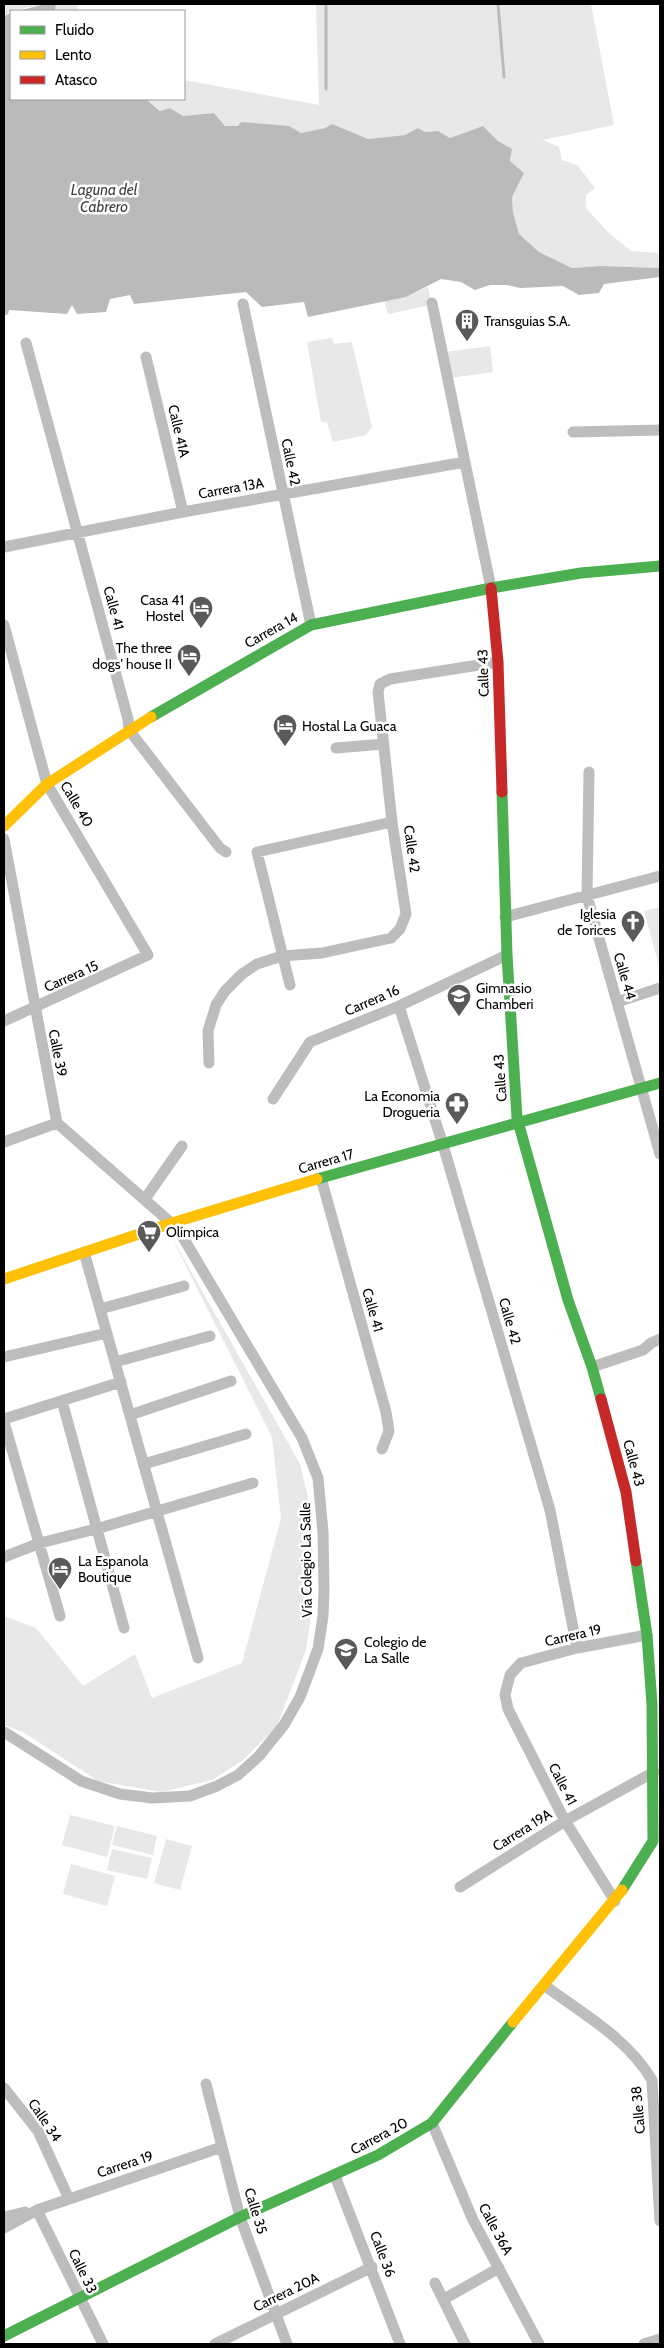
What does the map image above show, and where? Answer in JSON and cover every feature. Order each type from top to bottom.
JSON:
[{"type":"street","name":"Calle 43","points":[[432,303],[491,588],[498,662],[505,917],[518,1124],[568,1300],[592,1368],[626,1492],[647,1635],[654,1772],[653,1841]]},
{"type":"street","name":"Calle 42","points":[[243,304],[311,625]]},
{"type":"street","name":"Calle 41","points":[[26,343],[79,533],[128,719],[129,730],[220,848],[226,852]]},
{"type":"street","name":"Calle 41A","points":[[146,357],[183,512]]},
{"type":"street","points":[[573,432],[660,430]]},
{"type":"street","name":"Carrera 13A","points":[[4,548],[183,512],[464,462]]},
{"type":"street","name":"Carrera 14","points":[[4,826],[47,784],[129,730],[311,625],[491,588],[581,573],[660,566]]},
{"type":"street","name":"Calle 40","points":[[4,625],[47,784],[148,955]]},
{"type":"street","name":"Calle 42","points":[[282,956],[322,952],[391,938],[400,929],[406,914],[392,822],[378,692],[380,684],[390,679],[498,662]]},
{"type":"street","points":[[336,748],[384,744]]},
{"type":"street","name":"Calle 44","points":[[589,772],[587,896],[660,1154]]},
{"type":"street","points":[[290,985],[257,852],[392,822]]},
{"type":"street","name":"Calle 39","points":[[4,839],[34,1009],[57,1123]]},
{"type":"street","points":[[505,917],[660,876]]},
{"type":"street","name":"Carrera 15","points":[[4,1021],[34,1009],[148,955]]},
{"type":"street","name":"Carrera 16","points":[[273,1099],[310,1042],[399,1006],[507,955]]},
{"type":"street","points":[[209,1064],[208,1031],[216,1005],[225,991],[242,974],[257,964],[282,956]]},
{"type":"street","points":[[617,1002],[660,988]]},
{"type":"street","name":"Calle 42","points":[[399,1006],[443,1145],[550,1510],[577,1648]]},
{"type":"street","name":"Carrera 17","points":[[4,1279],[172,1223],[321,1178],[660,1083]]},
{"type":"street","points":[[4,1142],[57,1123],[172,1223]]},
{"type":"street","points":[[145,1199],[182,1146]]},
{"type":"street","name":"Calle 41","points":[[321,1178],[386,1412],[390,1431],[382,1449]]},
{"type":"street","name":"Vía Colegio La Salle","points":[[4,1732],[81,1781],[120,1794],[152,1798],[190,1796],[238,1775],[259,1756],[284,1725],[300,1697],[318,1649],[323,1616],[323,1532],[318,1478],[302,1438],[187,1242],[172,1223]]},
{"type":"street","points":[[84,1252],[198,1658]]},
{"type":"street","points":[[100,1308],[184,1286]]},
{"type":"street","points":[[4,1358],[107,1333]]},
{"type":"street","points":[[115,1362],[210,1336]]},
{"type":"street","points":[[592,1368],[643,1350],[650,1343],[660,1339]]},
{"type":"street","points":[[130,1415],[231,1381]]},
{"type":"street","points":[[60,1616],[40,1543],[7,1449],[4,1421],[121,1382]]},
{"type":"street","points":[[62,1401],[124,1628]]},
{"type":"street","points":[[144,1464],[246,1434]]},
{"type":"street","points":[[4,1558],[40,1543],[96,1530],[157,1510],[253,1483]]},
{"type":"street","name":"Carrera 19","points":[[510,1675],[522,1663],[577,1648],[647,1635]]},
{"type":"street","name":"Calle 41","points":[[510,1675],[505,1695],[508,1709],[565,1820],[615,1901]]},
{"type":"street","name":"Carrera 19A","points":[[460,1887],[565,1820],[654,1772]]},
{"type":"street","name":"Carrera 20","points":[[4,2336],[240,2217],[335,2176],[378,2155],[432,2124],[544,1985],[615,1901],[660,1830]]},
{"type":"street","name":"Calle 38","points":[[544,1985],[623,2043],[640,2061],[652,2080],[660,2221]]},
{"type":"street","name":"Calle 35","points":[[206,2084],[240,2217],[288,2344]]},
{"type":"street","name":"Calle 34","points":[[4,2088],[38,2131],[69,2198]]},
{"type":"street","name":"Calle 36A","points":[[432,2124],[472,2220],[539,2344]]},
{"type":"street","name":"Carrera 19","points":[[4,2228],[37,2210],[69,2198],[222,2147]]},
{"type":"street","name":"Calle 36","points":[[335,2176],[372,2267],[400,2344]]},
{"type":"street","name":"Carrera 19","points":[[4,2217],[37,2210]]},
{"type":"street","name":"Calle 33","points":[[37,2210],[103,2344]]},
{"type":"street","name":"Carrera 20A","points":[[215,2344],[372,2267]]},
{"type":"street","points":[[444,2299],[499,2268]]},
{"type":"street","points":[[435,2283],[465,2344]]},
{"type":"street","points":[[644,2344],[660,2339]]},
{"type":"shaded area","points":[[4,4],[45,4],[10,10],[4,16]]},
{"type":"shaded area","points":[[56,4],[77,4],[80,10],[55,10]]},
{"type":"shaded area","points":[[316,4],[591,4],[614,125],[543,140],[559,147],[562,160],[577,165],[595,188],[586,195],[586,208],[608,232],[631,251],[660,253],[660,268],[601,266],[572,268],[539,252],[519,234],[513,212],[512,197],[524,173],[510,161],[512,149],[498,141],[483,126],[450,138],[438,131],[425,132],[418,128],[405,135],[368,139],[332,124],[325,128],[301,133],[289,126],[225,126],[214,113],[183,116],[170,108],[161,111],[147,100],[185,100],[185,80],[319,105]]},
{"type":"shaded area","points":[[428,287],[431,301],[426,306],[388,314],[384,300],[406,297]]},
{"type":"shaded area","points":[[332,338],[334,344],[352,342],[372,427],[366,435],[333,442],[327,422],[321,422],[307,342]]},
{"type":"shaded area","points":[[490,346],[493,372],[450,378],[446,352]]},
{"type":"shaded area","points":[[660,907],[660,966],[659,966],[644,911]]},
{"type":"shaded area","points":[[170,1234],[300,1464],[308,1497],[313,1538],[311,1617],[306,1650],[277,1726],[242,1761],[212,1780],[161,1792],[98,1781],[23,1732],[4,1725],[4,1616],[36,1628],[83,1686],[135,1654],[152,1698],[242,1663],[281,1518],[272,1437]]},
{"type":"shaded area","points":[[70,1815],[115,1826],[107,1857],[62,1845]]},
{"type":"shaded area","points":[[117,1826],[157,1836],[153,1855],[112,1845]]},
{"type":"shaded area","points":[[166,1839],[192,1846],[180,1890],[154,1883]]},
{"type":"shaded area","points":[[112,1849],[152,1858],[147,1879],[107,1870]]},
{"type":"shaded area","points":[[71,1864],[115,1876],[107,1906],[63,1894]]},
{"type":"water","points":[[45,4],[56,4],[55,10],[22,10]]},
{"type":"water","name":"Laguna del Cabrero","points":[[10,13],[10,100],[147,100],[160,111],[170,108],[183,116],[214,113],[225,126],[238,126],[241,122],[289,126],[301,133],[325,128],[332,124],[368,139],[405,135],[418,128],[425,132],[438,131],[450,138],[483,126],[498,141],[512,149],[510,161],[524,173],[512,197],[513,212],[519,234],[539,252],[572,268],[601,266],[660,268],[660,277],[604,284],[599,293],[579,295],[563,286],[520,288],[507,285],[490,285],[475,290],[461,282],[441,279],[406,297],[308,317],[304,302],[262,307],[246,292],[134,304],[130,295],[110,299],[106,312],[77,314],[72,305],[67,314],[9,310],[8,314],[4,316],[4,16]]},
{"type":"waterway","points":[[326,4],[326,89]]},
{"type":"waterway","points":[[498,4],[504,77]]},
{"type":"traffic: fast","points":[[151,717],[311,625],[491,588],[581,573],[660,566]]},
{"type":"traffic: fast","points":[[502,792],[507,955],[517,1118],[568,1300],[592,1367],[601,1399]]},
{"type":"traffic: fast","points":[[317,1179],[660,1083]]},
{"type":"traffic: fast","points":[[622,1890],[653,1841],[652,1704],[647,1635],[636,1561]]},
{"type":"traffic: fast","points":[[4,2336],[240,2217],[378,2155],[432,2123],[513,2022]]},
{"type":"traffic: slow","points":[[4,826],[47,784],[151,717]]},
{"type":"traffic: slow","points":[[4,1279],[172,1223],[317,1179]]},
{"type":"traffic: slow","points":[[513,2022],[622,1890]]},
{"type":"traffic: jam","points":[[491,588],[498,662],[502,792]]},
{"type":"traffic: jam","points":[[601,1399],[626,1492],[636,1561]]},
{"type":"place","name":"Transguias S.A.","points":[[467,342]]},
{"type":"place","name":"Casa 41 Hostel","points":[[201,629]]},
{"type":"place","name":"The three dogs' house II","points":[[189,677]]},
{"type":"place","name":"Hostal La Guaca","points":[[285,747]]},
{"type":"place","name":"Iglesia de Torices","points":[[633,943]]},
{"type":"place","name":"Gimnasio Chamberi","points":[[459,1017]]},
{"type":"place","name":"La Economia Drogueria","points":[[457,1125]]},
{"type":"place","name":"Olímpica","points":[[149,1253]]},
{"type":"place","name":"La Espanola Boutique","points":[[60,1590]]},
{"type":"place","name":"Colegio de La Salle","points":[[346,1671]]}]
